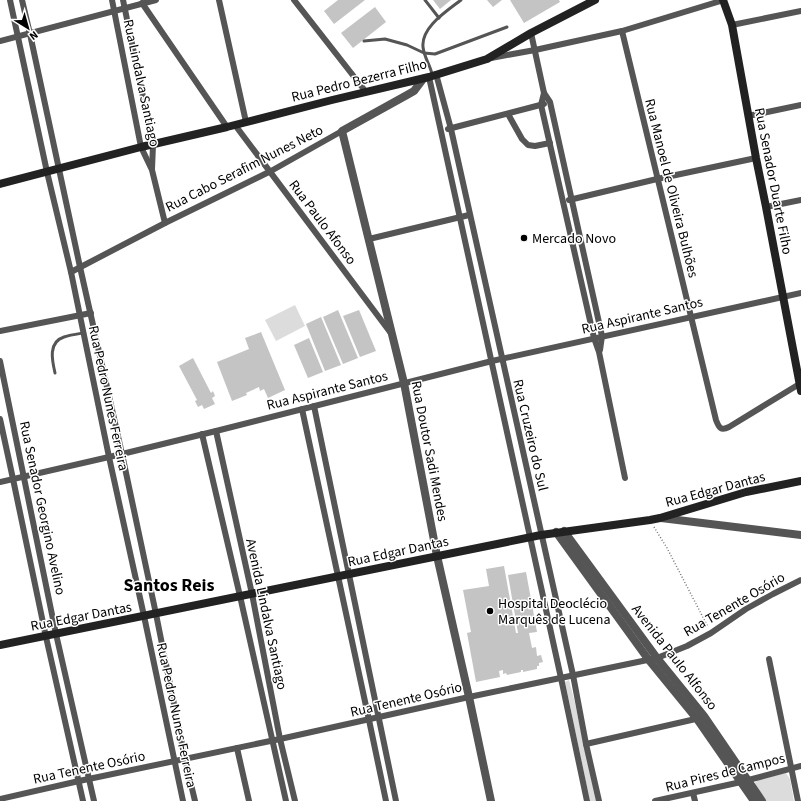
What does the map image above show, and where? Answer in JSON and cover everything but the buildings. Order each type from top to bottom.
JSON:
[{"type":"main road","points":[[488,58],[531,33],[595,0]]},
{"type":"main road","name":"Rua Senador Duarte Filho","points":[[723,0],[732,25],[800,386]]},
{"type":"main road","name":"Rua Pedro Bezerra Filho","points":[[0,184],[141,147],[430,77],[488,58]]},
{"type":"main road","name":"Rua Edgar Dantas","points":[[0,645],[529,537],[660,518],[746,492],[801,481]]},
{"type":"street","name":"Rua Pedro Nunes Ferreira","points":[[10,0],[80,316],[108,457],[144,616],[183,801]]},
{"type":"street","name":"Rua Pedro Nunes Ferreira","points":[[22,0],[122,454],[195,801]]},
{"type":"street","name":"Rua Lindalva Santiago","points":[[112,0],[141,147],[152,170],[164,223]]},
{"type":"street","name":"Rua Lindalva Santiago","points":[[123,0],[153,145],[152,170]]},
{"type":"street","points":[[0,41],[156,0]]},
{"type":"street","points":[[219,0],[246,122]]},
{"type":"street","points":[[294,0],[366,92]]},
{"type":"street","name":"Rua Pedro Bezerra Filho","points":[[488,58],[535,50],[622,31],[723,0]]},
{"type":"street","points":[[142,3],[231,126]]},
{"type":"street","points":[[732,25],[801,10]]},
{"type":"street","name":"Rua Manoel de Oliveira Bulhões","points":[[622,31],[718,425],[725,429],[800,386]]},
{"type":"street","points":[[531,33],[544,93],[550,102],[602,336],[600,352]]},
{"type":"street","name":"Rua Cruzeiro do Sul","points":[[430,77],[451,129],[501,359],[573,676],[599,801]]},
{"type":"street","name":"Rua Cruzeiro do Sul","points":[[430,77],[459,217],[492,361],[587,801]]},
{"type":"street","name":"Rua Cabo Serafim Nunes Neto","points":[[70,272],[164,223],[270,171],[414,91],[430,77]]},
{"type":"street","points":[[544,93],[541,105],[594,338],[600,352],[625,478]]},
{"type":"street","points":[[441,131],[550,102]]},
{"type":"street","points":[[748,116],[801,105]]},
{"type":"street","points":[[508,114],[522,138],[528,145],[535,146],[550,143]]},
{"type":"street","points":[[36,121],[49,119]]},
{"type":"street","name":"Rua Paulo Afonso","points":[[231,126],[270,171],[391,333]]},
{"type":"street","name":"Rua Doutor Sadi Mendes","points":[[342,131],[404,383],[437,556],[491,801]]},
{"type":"street","points":[[563,201],[756,158]]},
{"type":"street","points":[[766,208],[801,200]]},
{"type":"street","points":[[369,239],[470,215]]},
{"type":"street","name":"Rua Aspirante Santos","points":[[0,482],[216,431],[492,361],[801,293]]},
{"type":"street","points":[[0,331],[91,314]]},
{"type":"street","name":"Rua Senador Georgino Avelino","points":[[0,361],[56,634],[94,801]]},
{"type":"street","points":[[499,396],[509,394]]},
{"type":"street","points":[[314,406],[396,801]]},
{"type":"street","points":[[302,409],[386,801]]},
{"type":"street","name":"Rua Senador Georgino Avelino","points":[[0,419],[83,801]]},
{"type":"street","name":"Avenida Lindalva Santiago","points":[[216,431],[252,594],[280,739],[295,801]]},
{"type":"street","name":"Avenida Lindalva Santiago","points":[[202,434],[286,801]]},
{"type":"street","points":[[515,471],[526,468]]},
{"type":"street","points":[[660,518],[801,535]]},
{"type":"street","name":"Avenida Paulo Alfonso","points":[[560,532],[652,658],[700,717],[745,781],[762,801]]},
{"type":"street","name":"Rua Tenente Osório","points":[[0,799],[652,658],[687,646],[746,609],[801,580]]},
{"type":"street","points":[[769,659],[798,801]]},
{"type":"street","points":[[586,744],[700,717]]},
{"type":"street","points":[[237,748],[249,801]]},
{"type":"street","name":"Rua Pires de Campos","points":[[655,801],[745,781],[801,766]]},
{"type":"street","name":"Avenida Paulo Alfonso","points":[[745,781],[754,801]]},
{"type":"street","points":[[693,793],[695,801]]},
{"type":"lane","points":[[425,0],[439,18]]},
{"type":"lane","points":[[430,77],[430,66],[424,53],[423,46],[425,34],[431,25],[461,0]]},
{"type":"lane","points":[[364,40],[385,39],[407,45],[424,53],[435,54],[507,27]]},
{"type":"lane","points":[[55,373],[52,353],[55,343],[64,337],[83,333]]},
{"type":"path","points":[[650,520],[667,548],[711,632]]},
{"type":"shaded area","points":[[295,305],[305,326],[276,341],[265,320]]},
{"type":"shaded area","points":[[569,680],[596,801],[590,801],[565,682]]},
{"type":"shaded area","points":[[786,773],[790,779],[794,801],[766,801],[754,784],[758,780]]},
{"type":"place","name":"Mercado Novo","points":[[524,238]]},
{"type":"place","name":"Hospital Deoclécio Marquês de Lucena","points":[[490,611]]},
{"type":"district","name":"Santos Reis","points":[[169,585]]}]
